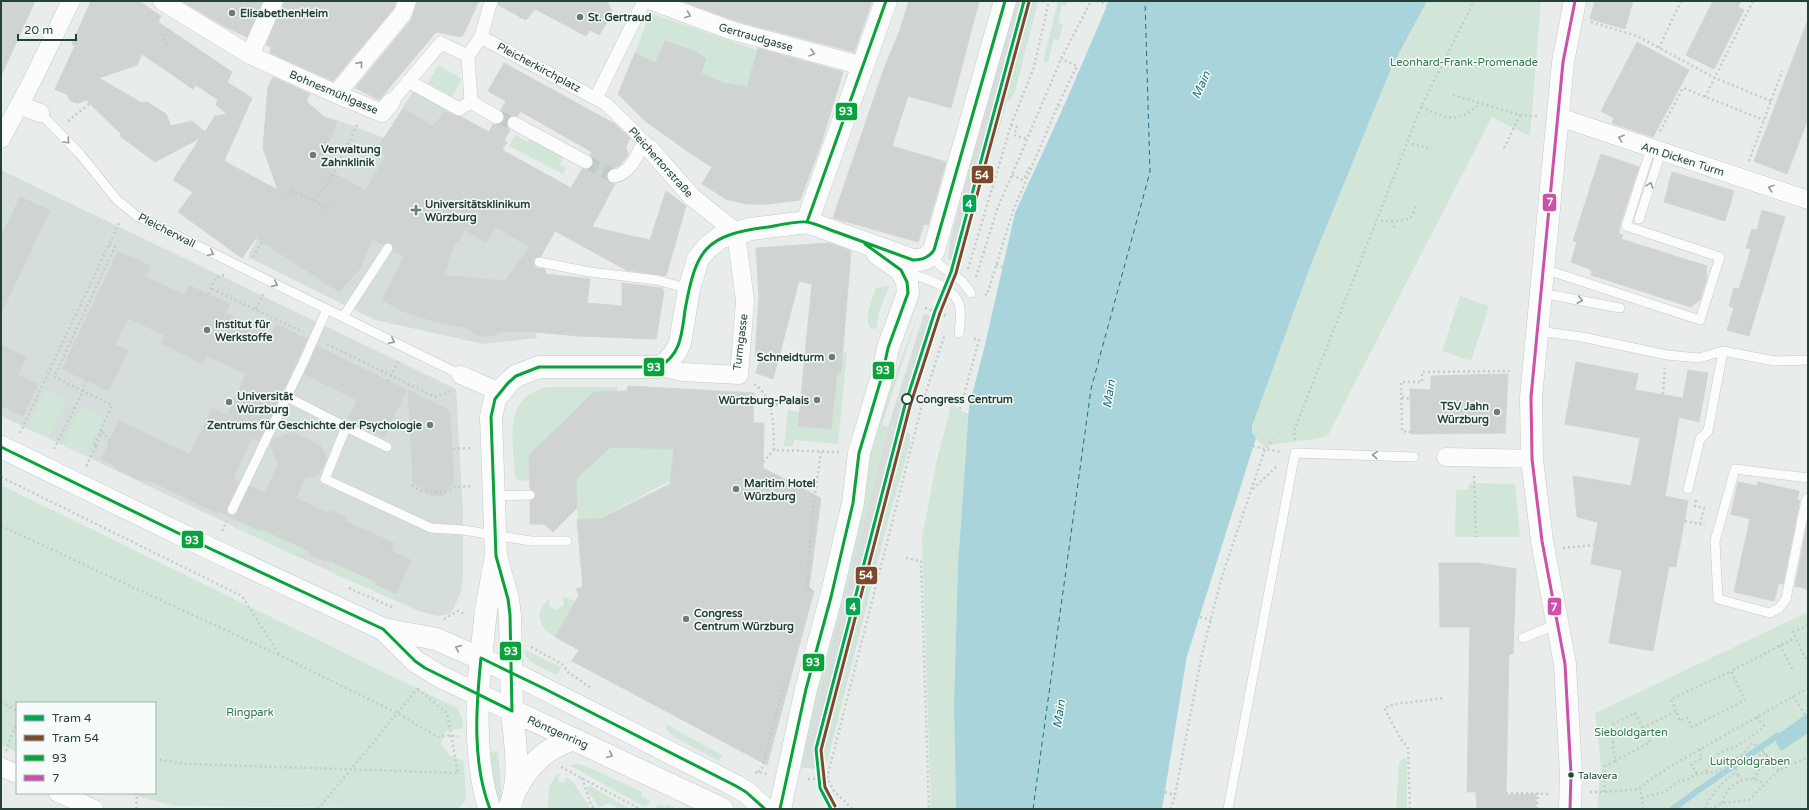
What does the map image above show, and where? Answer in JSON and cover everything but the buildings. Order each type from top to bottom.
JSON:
[{"type":"main road","points":[[807,222],[886,1]]},
{"type":"main road","points":[[511,800],[516,759],[512,711],[510,615],[496,545],[491,417],[495,399],[516,376],[539,367],[658,367],[671,358],[680,343],[689,289],[698,259],[707,248],[721,237],[736,232],[807,222],[913,260],[927,258],[934,250],[1005,1]]},
{"type":"main road","points":[[1570,799],[1565,664],[1544,550],[1532,459],[1532,397],[1533,371],[1559,118],[1563,62],[1573,9]]},
{"type":"main road","points":[[780,809],[806,689],[831,597],[853,503],[859,453],[882,376],[888,348],[908,293],[907,282],[901,270],[859,240]]},
{"type":"main road","name":"Röntgenring","points":[[6,449],[271,578],[383,629],[436,639],[511,672],[736,786],[746,792],[765,809]]},
{"type":"main road","points":[[490,809],[486,799],[477,740],[477,694],[480,658],[496,545]]},
{"type":"main road","name":"Röntgenring","points":[[383,629],[415,661],[425,668],[512,711],[722,809]]},
{"type":"main road","points":[[511,800],[524,776],[543,754],[558,744],[574,739]]},
{"type":"street","points":[[1,139],[20,105],[71,1]]},
{"type":"street","name":"Bohnesmühlgasse","points":[[162,1],[250,55],[382,113],[408,81]]},
{"type":"street","points":[[250,55],[274,1]]},
{"type":"street","points":[[336,94],[403,13],[407,1]]},
{"type":"street","points":[[471,102],[468,56],[481,37],[491,1]]},
{"type":"street","points":[[601,101],[644,1]]},
{"type":"street","name":"Gertraudgasse","points":[[652,1],[730,30],[863,66]]},
{"type":"street","name":"Pleicherkirchplatz","points":[[481,37],[601,101]]},
{"type":"street","points":[[468,56],[441,44],[408,81],[459,109],[471,102]]},
{"type":"street","name":"Pleichertorstraße","points":[[601,101],[646,144],[692,197],[736,232]]},
{"type":"street","points":[[471,102],[497,117]]},
{"type":"street","name":"Pleicherwall","points":[[20,105],[40,113]]},
{"type":"street","name":"Am Dicken Turm","points":[[1559,118],[1808,200]]},
{"type":"street","points":[[514,123],[586,162]]},
{"type":"street","points":[[614,176],[627,171],[640,149],[646,144]]},
{"type":"street","name":"Turmgasse","points":[[658,367],[683,372],[739,375],[745,301],[736,232]]},
{"type":"street","name":"Pleicherwall","points":[[461,375],[500,392]]},
{"type":"street","points":[[1446,457],[1532,459]]},
{"type":"street","points":[[3,760],[16,773]]},
{"type":"street","points":[[60,794],[94,809]]},
{"type":"lane","name":"Pleicherwall","points":[[40,113],[80,154],[118,200],[137,216],[461,375]]},
{"type":"lane","points":[[1639,219],[1656,150]]},
{"type":"lane","points":[[1544,269],[1700,320],[1720,257],[1626,226],[1656,150]]},
{"type":"lane","points":[[343,317],[388,248]]},
{"type":"lane","points":[[934,250],[935,258],[939,265],[963,283],[971,294]]},
{"type":"lane","points":[[539,262],[590,272],[658,280],[689,289]]},
{"type":"lane","points":[[901,270],[938,285],[953,294],[958,301],[960,308],[959,333]]},
{"type":"lane","points":[[1541,293],[1620,308]]},
{"type":"lane","points":[[232,510],[287,397],[327,309]]},
{"type":"lane","points":[[1538,331],[1582,337],[1667,355],[1699,358],[1723,351],[1774,361],[1808,360]]},
{"type":"lane","points":[[1688,489],[1700,439],[1708,431],[1723,351]]},
{"type":"lane","points":[[287,397],[346,427],[388,446]]},
{"type":"lane","points":[[346,427],[325,479],[431,528],[496,545],[531,541],[567,541]]},
{"type":"lane","points":[[1228,809],[1295,453],[1414,457]]},
{"type":"lane","points":[[1808,478],[1735,469],[1714,541],[1718,599],[1770,613],[1779,608],[1786,599],[1806,500],[1808,498]]},
{"type":"lane","points":[[494,496],[530,495]]},
{"type":"lane","points":[[1523,638],[1557,624]]},
{"type":"path","points":[[963,283],[1011,125],[1034,67],[1049,1]]},
{"type":"path","points":[[971,294],[997,210],[1061,59],[1091,1]]},
{"type":"path","points":[[1097,1],[1110,6],[1113,1]]},
{"type":"path","points":[[1294,431],[1421,107],[1474,1]]},
{"type":"path","points":[[1659,48],[1681,1]]},
{"type":"path","points":[[1705,97],[1753,1]]},
{"type":"path","points":[[1573,9],[1637,36],[1715,78],[1771,100]]},
{"type":"path","points":[[164,39],[168,44]]},
{"type":"path","points":[[989,288],[1013,211],[1058,105],[1077,66],[1061,59]]},
{"type":"path","points":[[1743,179],[1782,71]]},
{"type":"path","points":[[1656,150],[1683,88],[1764,120]]},
{"type":"path","points":[[1453,95],[1520,114],[1559,118]]},
{"type":"path","points":[[70,118],[89,104]]},
{"type":"path","points":[[1421,107],[1446,118],[1467,116],[1481,104]]},
{"type":"path","points":[[1058,105],[1079,113]]},
{"type":"path","points":[[1504,148],[1520,114]]},
{"type":"path","points":[[314,200],[330,180],[358,124]]},
{"type":"path","points":[[1011,125],[1017,126],[1014,135],[1027,139]]},
{"type":"path","points":[[1412,144],[1432,149]]},
{"type":"path","points":[[327,147],[343,153]]},
{"type":"path","points":[[1012,175],[1023,180],[1029,168],[1031,169]]},
{"type":"path","points":[[287,194],[293,191],[314,200],[329,209]]},
{"type":"path","points":[[1381,221],[1409,219],[1416,204]]},
{"type":"path","points":[[6,449],[126,208]]},
{"type":"path","points":[[1392,221],[1395,229]]},
{"type":"path","points":[[246,269],[262,242]]},
{"type":"path","points":[[96,446],[94,445],[112,405],[54,377],[115,247],[109,244]]},
{"type":"path","points":[[996,265],[1017,271]]},
{"type":"path","points":[[208,294],[212,289],[309,335]]},
{"type":"path","points":[[941,319],[942,314]]},
{"type":"path","points":[[852,809],[834,791],[827,778],[923,401],[945,333]]},
{"type":"path","points":[[325,343],[409,385]]},
{"type":"path","points":[[960,409],[977,346]]},
{"type":"path","points":[[1663,394],[1667,355]]},
{"type":"path","points":[[1411,432],[1402,431],[1402,382],[1422,382],[1422,372],[1533,371]]},
{"type":"path","points":[[739,375],[759,388],[771,406],[774,450],[764,462]]},
{"type":"path","points":[[388,381],[391,376]]},
{"type":"path","points":[[45,468],[83,391],[86,380]]},
{"type":"path","points":[[1402,398],[1410,399]]},
{"type":"path","points":[[771,406],[782,403],[800,405]]},
{"type":"path","points":[[78,484],[102,432],[110,441]]},
{"type":"path","points":[[1171,809],[1202,654],[1222,576],[1265,449],[1273,439]]},
{"type":"path","points":[[1254,446],[1265,449]]},
{"type":"path","points":[[453,448],[458,448]]},
{"type":"path","points":[[774,450],[859,453]]},
{"type":"path","points":[[807,588],[813,500],[821,452]]},
{"type":"path","points":[[1252,490],[1276,466],[1295,453]]},
{"type":"path","points":[[1474,457],[1476,537]]},
{"type":"path","points":[[1,477],[242,596],[279,655]]},
{"type":"path","points":[[412,485],[420,491],[435,490],[448,492],[454,487]]},
{"type":"path","points":[[1688,489],[1696,499],[1695,506],[1704,508],[1700,524]]},
{"type":"path","points":[[1685,521],[1718,528]]},
{"type":"path","points":[[1,526],[279,655],[397,714],[438,737],[451,735]]},
{"type":"path","points":[[1544,550],[1594,545]]},
{"type":"path","points":[[906,558],[921,561],[929,809]]},
{"type":"path","points":[[441,621],[458,611],[485,622]]},
{"type":"path","points":[[1200,617],[1211,620]]},
{"type":"path","points":[[1808,625],[1792,632],[1805,658],[1808,657]]},
{"type":"path","points":[[510,633],[519,637],[526,644],[562,664],[568,672],[597,692]]},
{"type":"path","points":[[1731,671],[1745,700],[1692,727],[1687,718],[1680,721],[1671,698],[1731,671],[1795,638]]},
{"type":"path","points":[[1780,645],[1792,669]]},
{"type":"path","points":[[758,772],[762,768],[784,684]]},
{"type":"path","points":[[1506,792],[1538,793],[1570,799],[1604,792],[1640,789],[1654,777],[1700,749],[1808,688]]},
{"type":"path","points":[[156,759],[189,764],[351,769],[458,773],[447,713],[418,689],[351,769],[318,809]]},
{"type":"path","points":[[1793,696],[1808,720]]},
{"type":"path","points":[[1410,809],[1408,748],[1401,739],[1384,708],[1395,704],[1446,698]]},
{"type":"path","points":[[1,702],[16,710]]},
{"type":"path","points":[[1643,728],[1676,711]]},
{"type":"path","points":[[1604,792],[1605,766],[1615,761],[1650,742],[1635,712],[1611,725],[1615,761]]},
{"type":"path","points":[[1706,771],[1719,753],[1748,740],[1764,726],[1756,717]]},
{"type":"path","points":[[3,760],[16,724]]},
{"type":"path","points":[[1748,740],[1751,744],[1752,743],[1759,747],[1769,757],[1784,759],[1790,764]]},
{"type":"path","points":[[1642,798],[1664,792],[1679,781],[1687,780],[1696,774],[1706,771],[1717,772],[1745,752],[1751,744]]},
{"type":"path","points":[[1696,774],[1697,772],[1692,767],[1692,764],[1701,758],[1700,749]]},
{"type":"path","points":[[1741,780],[1736,769],[1742,763],[1749,764],[1762,753],[1766,754]]},
{"type":"path","points":[[1766,754],[1767,763]]},
{"type":"path","points":[[1710,809],[1722,803],[1749,800],[1779,770],[1808,757]]},
{"type":"path","points":[[1767,763],[1779,770]]},
{"type":"path","points":[[1753,778],[1767,763]]},
{"type":"path","points":[[556,765],[640,809]]},
{"type":"path","points":[[1705,809],[1708,800],[1724,781],[1733,774],[1738,775]]},
{"type":"path","points":[[582,778],[591,805],[595,809]]},
{"type":"path","points":[[802,779],[827,778]]},
{"type":"path","points":[[1722,803],[1723,797],[1741,780],[1753,778],[1764,784]]},
{"type":"path","points":[[1640,789],[1643,809]]},
{"type":"path","points":[[1165,792],[1175,794]]},
{"type":"path","points":[[1537,809],[1538,793]]},
{"type":"path","points":[[136,809],[137,794]]},
{"type":"shaded area","points":[[1013,1],[1028,1],[1005,99],[1007,101],[958,268],[948,258],[950,241]]},
{"type":"shaded area","name":"Universitätsklinikum Würzburg","points":[[414,90],[507,142],[502,150],[571,188],[555,231],[537,268],[535,331],[537,338],[483,344],[375,320],[248,257],[317,115],[346,123],[384,138]]},
{"type":"shaded area","name":"Universität Würzburg","points":[[1,170],[456,389],[463,508],[463,577],[461,592],[453,610],[449,614],[437,616],[421,612],[294,555],[1,416]]},
{"type":"shaded area","points":[[924,314],[936,317],[901,430],[820,752],[823,770],[800,767],[888,427]]},
{"type":"green space","points":[[1028,1],[1038,1],[1014,94],[1008,101],[1005,100]]},
{"type":"green space","points":[[1058,1],[1068,1],[1066,6],[1062,5],[1058,23],[1063,24],[1059,40],[1054,39],[1048,62],[1043,61]]},
{"type":"green space","name":"Leonhard-Frank-Promenade","points":[[1427,1],[1541,1],[1530,136],[1492,117],[1327,437],[1264,446],[1256,438],[1252,426],[1310,267],[1392,66]]},
{"type":"green space","points":[[650,13],[757,50],[752,67],[753,94],[699,77],[706,59],[696,52],[665,41],[655,63],[635,53]]},
{"type":"green space","points":[[438,65],[462,79],[452,97],[428,83]]},
{"type":"green space","points":[[515,135],[528,142],[530,138],[564,156],[560,165],[566,168],[563,174],[509,146]]},
{"type":"green space","points":[[889,286],[879,312],[877,327],[874,329],[870,328],[868,324],[868,314],[876,288]]},
{"type":"green space","points":[[1460,296],[1489,306],[1471,361],[1442,351]]},
{"type":"green space","points":[[919,312],[882,425],[888,427],[800,767],[867,449]]},
{"type":"green space","points":[[843,352],[847,352],[838,444],[794,440],[793,446],[784,446],[788,410],[799,412],[798,426],[831,429],[837,373],[841,373]]},
{"type":"green space","points":[[547,387],[617,387],[617,391],[594,392],[529,455],[529,481],[518,480],[515,476],[512,435],[513,422],[523,400],[533,393]]},
{"type":"green space","points":[[46,390],[65,400],[48,438],[27,428]]},
{"type":"green space","points":[[951,405],[968,414],[958,564],[954,704],[956,809],[931,809],[922,538],[936,464]]},
{"type":"green space","points":[[81,408],[104,417],[86,456],[62,445]]},
{"type":"green space","points":[[901,430],[910,433],[910,444],[886,529],[828,759],[823,770],[820,752]]},
{"type":"green space","points":[[611,447],[674,449],[670,481],[598,519],[578,520],[576,479]]},
{"type":"green space","points":[[1469,483],[1515,484],[1520,537],[1455,537],[1456,490],[1468,489]]},
{"type":"green space","name":"Ringpark","points":[[1,485],[457,708],[462,717],[463,728],[446,731],[441,744],[449,755],[464,761],[466,800],[458,809],[175,806],[129,794],[156,794],[156,702],[16,702],[16,752],[1,745]]},
{"type":"green space","points":[[239,521],[261,529],[307,550],[303,554],[294,555],[236,528]]},
{"type":"green space","points":[[330,561],[376,582],[375,584],[396,594],[394,599],[335,574],[330,568]]},
{"type":"green space","points":[[563,597],[575,601],[555,637],[545,629],[540,620],[541,609],[549,599],[550,606],[555,610],[563,606]]},
{"type":"green space","points":[[1808,612],[1808,809],[1597,809],[1601,765],[1595,713]]},
{"type":"green space","points":[[523,649],[561,667],[557,675],[528,659]]},
{"type":"green space","points":[[667,725],[722,755],[719,761],[676,738],[666,729]]},
{"type":"green space","points":[[498,751],[503,809],[494,809],[487,752]]},
{"type":"green space","points":[[1404,757],[1407,760],[1407,809],[1396,809],[1399,763]]},
{"type":"green space","points":[[579,764],[642,792],[641,796],[650,801],[645,807],[569,765]]},
{"type":"green space","points":[[561,774],[558,777],[559,782],[564,782],[566,777],[573,782],[591,809],[548,809],[549,787],[556,775]]},
{"type":"green space","points":[[589,786],[630,809],[619,809],[609,803],[602,807],[598,806],[587,790]]},
{"type":"green space","points":[[658,804],[665,807],[667,804],[677,809],[655,809]]},
{"type":"water","name":"Main","points":[[1109,1],[1427,1],[1392,66],[1310,267],[1252,426],[1252,432],[1256,438],[1187,656],[1162,809],[956,809],[954,704],[958,564],[969,406],[984,349],[1015,213],[1064,106]]},
{"type":"water","points":[[1808,713],[1808,733],[1781,751],[1776,742],[1777,735]]},
{"type":"waterway","points":[[1673,809],[1777,736]]},
{"type":"ferry route","points":[[1033,809],[1091,389],[1150,172],[1145,1]]},
{"type":"tunnel","points":[[497,117],[514,123]]},
{"type":"tunnel","points":[[586,162],[614,176]]},
{"type":"tram line","name":"4","points":[[831,809],[820,788],[816,749],[905,405],[935,311],[951,272],[1024,1]]},
{"type":"tram line","name":"54","points":[[835,806],[825,787],[821,750],[910,406],[940,313],[956,273],[1029,2]]},
{"type":"transit line","name":"93","points":[[807,222],[886,1]]},
{"type":"transit line","name":"93","points":[[1,447],[213,550],[383,629],[415,661],[425,668],[512,711],[510,615],[508,599],[496,556],[491,417],[495,399],[516,376],[539,367],[658,367],[666,362],[672,357],[679,343],[689,289],[699,259],[707,249],[717,241],[730,235],[747,230],[788,223],[807,222],[913,260],[928,257],[934,250],[1005,1]]},
{"type":"transit line","name":"7","points":[[1570,809],[1571,774],[1565,664],[1542,541],[1532,459],[1531,397],[1563,62],[1575,1]]},
{"type":"transit line","name":"93","points":[[780,809],[806,689],[831,597],[853,503],[859,453],[882,376],[888,348],[908,293],[907,282],[901,270],[865,244]]},
{"type":"transit line","name":"93","points":[[490,809],[480,773],[478,754],[477,715],[481,658],[736,786],[746,792],[765,809]]},
{"type":"place","name":"ElisabethenHeim","points":[[232,13]]},
{"type":"place","name":"St. Gertraud","points":[[580,17]]},
{"type":"place","name":"Verwaltung Zahnklinik","points":[[313,155]]},
{"type":"place","name":"Universitätsklinikum Würzburg","points":[[416,210]]},
{"type":"place","name":"Institut für Werkstoffe","points":[[207,330]]},
{"type":"place","name":"Schneidturm","points":[[832,357]]},
{"type":"place","name":"Congress Centrum","points":[[907,399]]},
{"type":"place","name":"Würtzburg-Palais","points":[[817,400]]},
{"type":"place","name":"Universität Würzburg","points":[[229,402]]},
{"type":"place","name":"TSV Jahn Würzburg","points":[[1497,412]]},
{"type":"place","name":"Zentrums für Geschichte der Psychologie","points":[[430,425]]},
{"type":"place","name":"Maritim Hotel Würzburg","points":[[736,489]]},
{"type":"place","name":"Congress Centrum Würzburg","points":[[686,619]]},
{"type":"place","name":"Talavera","points":[[1571,775]]},
{"type":"park label","name":"Sieboldgarten","points":[[1631,732]]},
{"type":"park label","name":"Luitpoldgraben","points":[[1750,761]]}]
